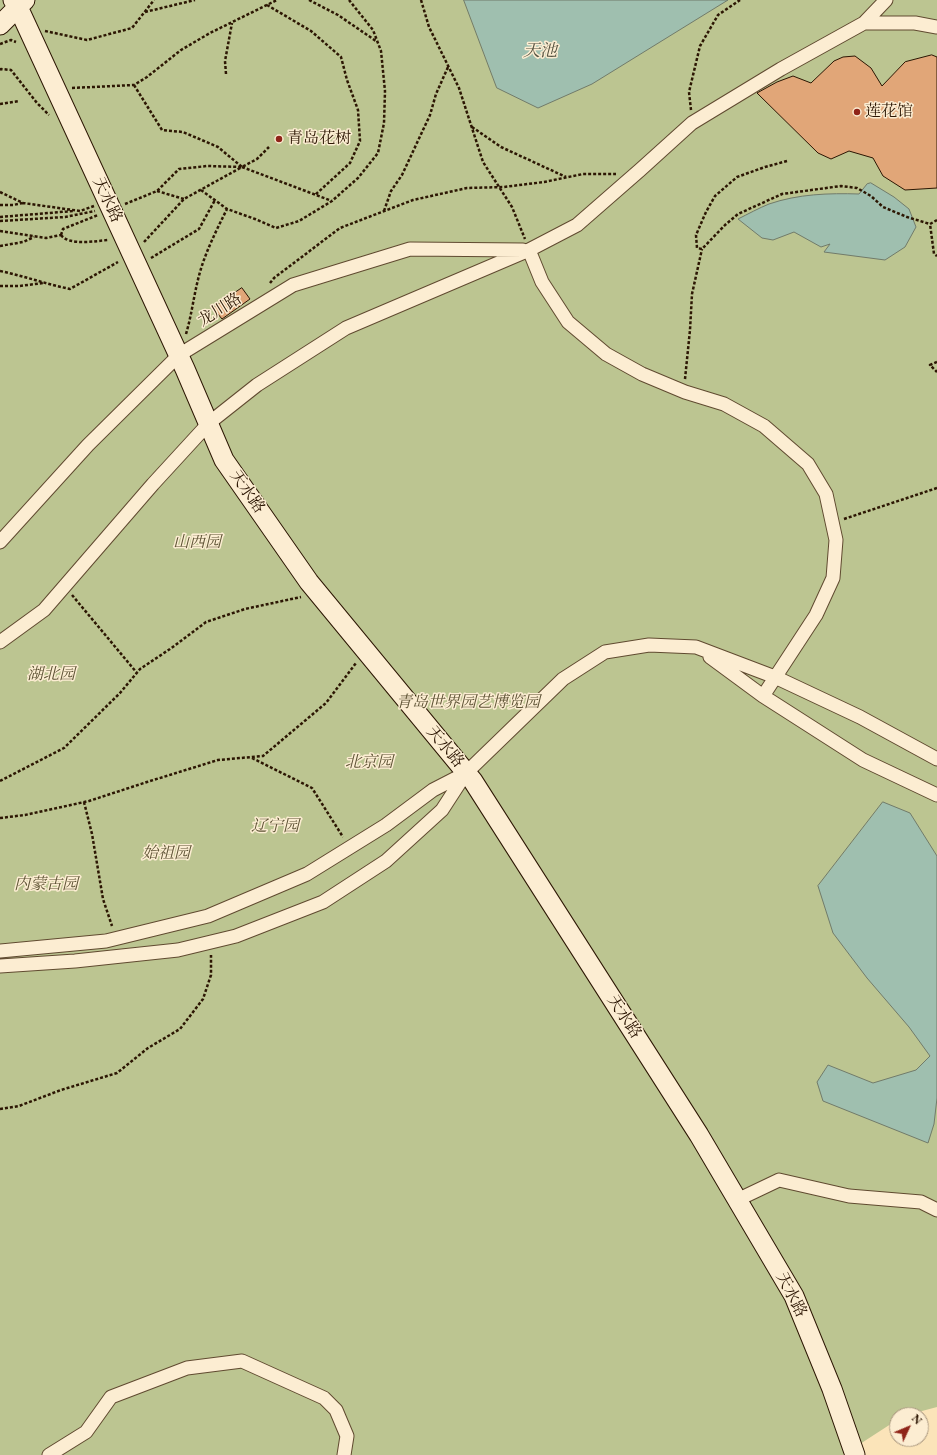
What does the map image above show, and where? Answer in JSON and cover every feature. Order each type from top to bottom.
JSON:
[{"type":"street","points":[[0,642],[44,610],[153,484],[209,423],[257,385],[346,328],[529,250],[577,225],[692,122],[864,23],[886,0]]},
{"type":"street","points":[[0,25],[19,2]]},
{"type":"street","name":"天水路","points":[[19,2],[23,35],[56,89],[179,355],[224,460],[318,592],[473,781],[700,1135],[794,1296],[832,1389],[855,1455]]},
{"type":"street","points":[[864,23],[915,24],[937,27]]},
{"type":"street","name":"龙川路","points":[[0,542],[88,444],[179,355],[294,285],[410,249],[529,250]]},
{"type":"street","points":[[529,250],[542,282],[568,322],[606,354],[642,374],[685,392],[724,404],[764,426],[808,464],[826,494],[836,540],[833,578],[816,615],[763,696]]},
{"type":"street","points":[[0,966],[75,961],[178,950],[236,936],[323,902],[386,861],[442,810],[466,772],[563,679],[605,652],[649,645],[696,647],[775,677],[860,717],[937,759]]},
{"type":"street","points":[[696,647],[763,696],[863,760],[937,795]]},
{"type":"street","points":[[0,951],[106,941],[208,916],[307,874],[386,825],[433,790],[466,772]]},
{"type":"street","points":[[738,1200],[779,1180],[849,1196],[921,1202],[937,1210]]},
{"type":"street","points":[[49,1455],[86,1432],[111,1397],[187,1368],[242,1361],[324,1398],[336,1410],[347,1436],[344,1455]]},
{"type":"path","points":[[0,44],[23,35],[87,40],[132,28],[154,0]]},
{"type":"path","points":[[145,12],[195,0]]},
{"type":"path","points":[[56,89],[110,85],[134,85],[147,77],[181,50],[210,33],[277,0]]},
{"type":"path","points":[[309,0],[338,15],[377,42]]},
{"type":"path","points":[[201,190],[227,209],[276,228],[299,221],[332,201],[358,178],[378,153],[384,123],[385,91],[381,51],[372,30],[349,0]]},
{"type":"path","points":[[421,0],[429,27],[459,88],[483,162],[512,207],[529,250]]},
{"type":"path","points":[[692,122],[689,92],[700,46],[718,15],[740,0]]},
{"type":"path","points":[[267,5],[311,31],[341,57],[347,80],[358,110],[360,141],[350,163],[315,195]]},
{"type":"path","points":[[226,74],[225,60],[232,22]]},
{"type":"path","points":[[384,212],[391,191],[402,175],[430,115],[436,94],[449,67]]},
{"type":"path","points":[[0,70],[11,70],[37,103],[54,119]]},
{"type":"path","points":[[134,85],[162,130],[183,132],[218,146],[242,167]]},
{"type":"path","points":[[0,104],[18,101]]},
{"type":"path","points":[[472,127],[501,147],[567,177]]},
{"type":"path","points":[[132,253],[184,199],[257,159],[268,147]]},
{"type":"path","points":[[702,249],[697,248],[696,235],[706,212],[716,196],[738,177],[787,161]]},
{"type":"path","points":[[61,235],[63,230],[110,207],[158,192],[179,169],[207,166],[242,167],[332,201]]},
{"type":"path","points":[[268,300],[266,288],[274,278],[340,228],[413,200],[467,188],[504,187],[583,174],[635,174]]},
{"type":"path","points":[[684,385],[692,294],[702,249],[724,225],[738,214],[782,194],[841,186],[857,188],[871,196],[883,207],[907,217],[930,224],[937,220]]},
{"type":"path","points":[[0,192],[23,203],[80,210]]},
{"type":"path","points":[[158,192],[184,199]]},
{"type":"path","points":[[0,271],[70,289],[132,253],[199,229],[215,200]]},
{"type":"path","points":[[0,205],[13,206],[23,203]]},
{"type":"path","points":[[0,217],[110,207]]},
{"type":"path","points":[[179,355],[191,319],[200,272],[216,231],[227,209]]},
{"type":"path","points":[[0,221],[45,219],[84,213]]},
{"type":"path","points":[[930,224],[934,254],[937,256]]},
{"type":"path","points":[[0,232],[46,238],[61,235]]},
{"type":"path","points":[[61,235],[64,239],[71,241],[85,242],[132,253]]},
{"type":"path","points":[[0,246],[23,242],[35,237]]},
{"type":"path","points":[[0,286],[20,286],[45,283]]},
{"type":"path","points":[[937,362],[930,365],[937,372]]},
{"type":"path","points":[[832,523],[937,488]]},
{"type":"path","points":[[64,586],[137,673]]},
{"type":"path","points":[[0,781],[64,748],[120,693],[140,669],[206,622],[246,609],[318,592]]},
{"type":"path","points":[[0,818],[25,815],[84,802],[218,760],[263,756],[326,703],[366,651]]},
{"type":"path","points":[[251,757],[312,788],[349,848]]},
{"type":"path","points":[[84,802],[92,834],[103,899],[116,939]]},
{"type":"path","points":[[0,1110],[19,1106],[61,1090],[117,1073],[148,1048],[180,1029],[203,999],[211,975],[212,942]]},
{"type":"green space","name":"青岛世界园艺博览园","points":[[0,0],[937,0],[937,1407],[929,1409],[929,1407],[889,1407],[889,1425],[843,1455],[0,1455]]},
{"type":"water","name":"天池","points":[[464,0],[728,0],[592,84],[538,108],[497,88]]},
{"type":"water","points":[[871,183],[894,197],[909,209],[916,227],[905,247],[885,260],[824,252],[830,244],[821,247],[794,232],[773,240],[762,238],[738,219],[769,204],[791,198],[825,194],[859,194],[867,184]]},
{"type":"water","points":[[883,802],[910,813],[937,856],[937,1098],[934,1124],[928,1143],[823,1101],[817,1082],[828,1065],[873,1083],[916,1070],[930,1056],[909,1027],[867,978],[833,933],[818,886]]},
{"type":"building","name":"莲花馆","points":[[932,55],[937,57],[937,188],[905,190],[883,176],[873,158],[849,151],[831,159],[818,153],[757,93],[777,82],[793,76],[811,83],[834,61],[843,57],[855,56],[871,68],[882,86],[905,62]]},
{"type":"building","points":[[242,288],[250,299],[222,319],[213,308]]},
{"type":"place","name":"莲花馆","points":[[857,112]]},
{"type":"place","name":"青岛花树","points":[[279,139]]},
{"type":"park label","name":"山西园","points":[[197,543]]},
{"type":"park label","name":"湖北园","points":[[51,675]]},
{"type":"park label","name":"北京园","points":[[369,763]]},
{"type":"park label","name":"辽宁园","points":[[275,827]]},
{"type":"park label","name":"始祖园","points":[[166,854]]},
{"type":"park label","name":"内蒙古园","points":[[46,885]]}]
